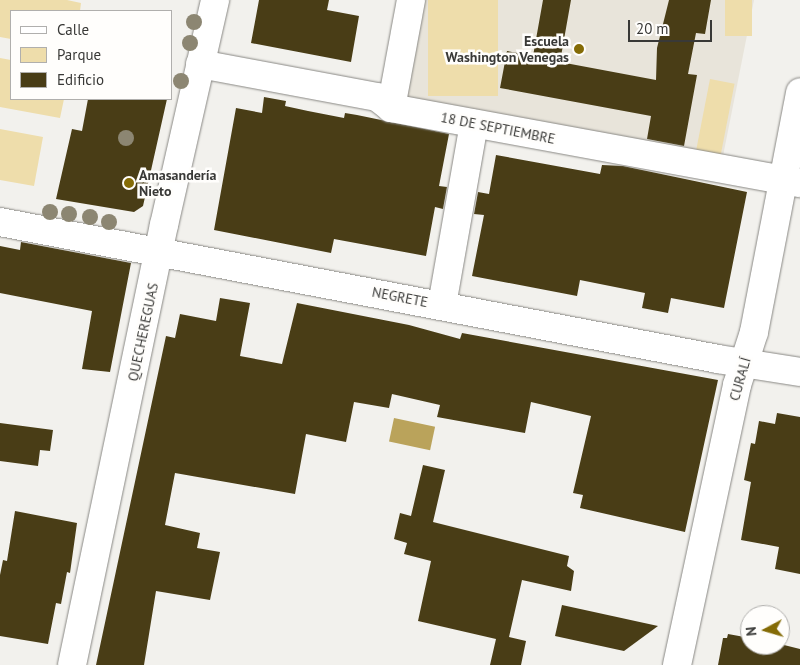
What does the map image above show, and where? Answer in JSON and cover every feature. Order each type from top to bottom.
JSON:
[{"type":"street","name":"QUECHEREGUAS","points":[[72,665],[215,0]]},
{"type":"street","points":[[391,108],[411,0]]},
{"type":"street","name":"18 DE SEPTIEMBRE","points":[[200,64],[377,97],[391,108],[792,182]]},
{"type":"street","name":"CURALÍ","points":[[677,665],[744,363],[754,332],[792,182],[800,92]]},
{"type":"street","points":[[442,305],[474,124]]},
{"type":"street","name":"NEGRETE","points":[[0,222],[800,372]]},
{"type":"shaded area","name":"Escuela Washington Venegas","points":[[424,0],[754,0],[723,156],[405,97]]},
{"type":"shaded area","points":[[394,418],[435,427],[430,450],[389,441]]},
{"type":"green space","points":[[0,0],[67,0],[81,3],[80,10],[10,10],[10,39],[0,37]]},
{"type":"green space","points":[[428,0],[498,0],[498,96],[428,96]]},
{"type":"green space","points":[[725,0],[752,0],[752,36],[725,36]]},
{"type":"green space","points":[[0,58],[10,60],[10,100],[64,100],[60,118],[0,107]]},
{"type":"green space","points":[[710,79],[735,84],[721,154],[696,150]]},
{"type":"green space","points":[[0,129],[43,137],[34,186],[0,180]]},
{"type":"building","points":[[259,0],[329,0],[327,10],[359,16],[351,62],[251,43]]},
{"type":"building","points":[[543,0],[571,0],[560,62],[656,80],[657,48],[669,0],[711,0],[705,34],[696,33],[688,74],[697,75],[684,146],[647,139],[651,116],[500,88],[507,51],[533,56]]},
{"type":"building","points":[[264,97],[286,101],[285,106],[308,111],[344,118],[345,113],[449,134],[439,186],[447,187],[443,209],[435,207],[426,256],[334,239],[331,253],[214,230],[236,108],[262,113]]},
{"type":"building","points":[[88,100],[167,100],[143,206],[134,212],[56,199],[72,129],[82,131]]},
{"type":"building","points":[[496,155],[600,174],[602,165],[623,166],[747,192],[724,308],[671,298],[668,313],[642,308],[645,293],[580,280],[577,296],[472,276],[484,215],[474,214],[478,192],[489,194]]},
{"type":"building","points":[[21,242],[131,263],[110,372],[82,369],[92,311],[0,293],[0,246],[20,250]]},
{"type":"building","points":[[220,298],[250,303],[240,356],[282,364],[297,303],[409,325],[460,339],[462,333],[718,380],[685,532],[580,508],[583,495],[573,493],[591,416],[531,402],[525,433],[437,417],[440,405],[392,394],[389,408],[354,402],[346,442],[306,434],[295,494],[175,473],[165,525],[200,533],[197,548],[220,552],[210,600],[156,591],[144,665],[96,665],[166,336],[175,338],[180,314],[216,321]]},
{"type":"building","points":[[777,413],[800,417],[800,574],[775,569],[779,547],[741,540],[751,482],[744,480],[751,443],[755,444],[759,421],[775,424]]},
{"type":"building","points":[[0,423],[53,430],[50,451],[40,450],[38,466],[0,461]]},
{"type":"building","points":[[423,465],[445,470],[433,522],[569,556],[567,566],[574,571],[571,591],[522,580],[509,637],[526,641],[521,665],[490,665],[496,639],[418,621],[431,561],[404,554],[407,543],[394,539],[400,513],[411,516]]},
{"type":"building","points":[[15,511],[77,523],[70,573],[67,572],[61,604],[56,603],[48,644],[0,636],[0,575],[3,560],[7,561]]},
{"type":"building","points":[[562,605],[658,626],[624,651],[555,636]]},
{"type":"building","points":[[728,634],[740,636],[740,655],[790,655],[790,646],[800,649],[800,665],[718,665],[723,638],[727,638]]},
{"type":"place","name":"Escuela Washington Venegas","points":[[579,49]]},
{"type":"place","name":"Amasandería Nieto","points":[[129,183]]}]
